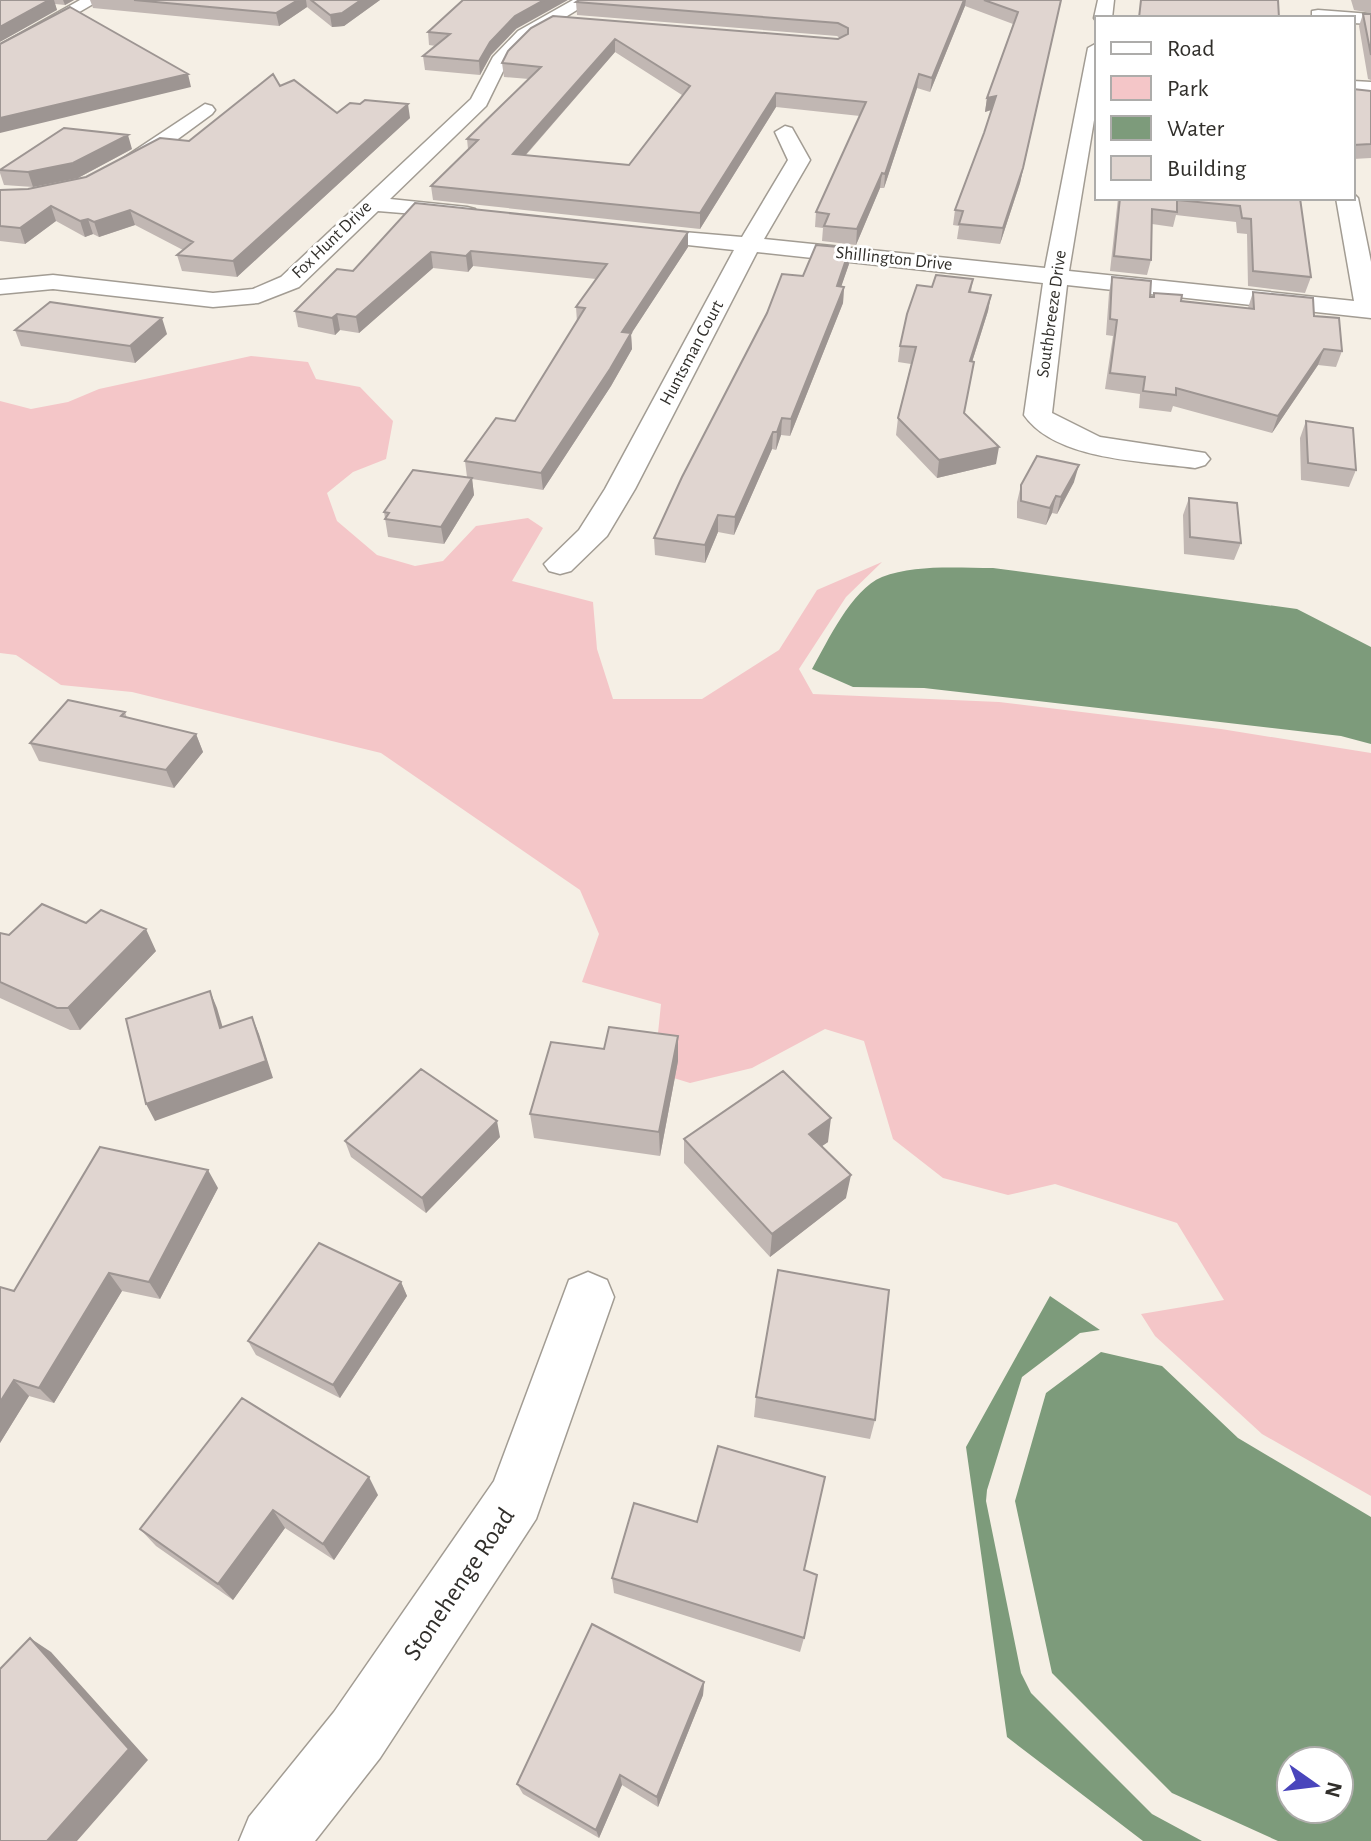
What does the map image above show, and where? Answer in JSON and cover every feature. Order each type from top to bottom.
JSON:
[{"type":"street","points":[[2,51],[92,0]]},
{"type":"street","name":"Fox Hunt Drive","points":[[0,287],[53,282],[213,300],[258,296],[290,282],[369,203],[479,102],[499,61],[546,20],[585,0]]},
{"type":"street","points":[[1317,11],[1351,16]]},
{"type":"street","points":[[546,20],[577,23]]},
{"type":"street","name":"Southbreeze Drive","points":[[1095,65],[1056,276],[1038,415],[1054,431],[1084,444],[1195,459]]},
{"type":"street","points":[[105,181],[205,110]]},
{"type":"street","name":"Huntsman Court","points":[[560,564],[591,536],[620,489],[749,244],[799,160],[785,132]]},
{"type":"street","points":[[1347,200],[1369,310]]},
{"type":"street","points":[[369,203],[496,217]]},
{"type":"street","name":"Shillington Drive","points":[[607,229],[1369,310]]},
{"type":"street","name":"Stonehenge Road","points":[[273,1841],[357,1735],[516,1499],[588,1297]]},
{"type":"green space","points":[[251,356],[308,362],[316,379],[360,387],[393,421],[386,459],[353,472],[327,493],[337,521],[377,555],[415,566],[443,561],[476,526],[528,518],[543,528],[512,581],[593,602],[597,649],[613,699],[702,699],[779,650],[817,590],[882,562],[846,597],[799,669],[813,694],[999,702],[1221,729],[1371,753],[1371,1496],[1262,1434],[1155,1336],[1141,1314],[1224,1300],[1177,1223],[1055,1184],[1008,1195],[943,1178],[893,1139],[864,1041],[825,1029],[752,1068],[690,1083],[654,1072],[661,1004],[582,982],[599,934],[580,890],[381,753],[132,692],[61,685],[16,655],[0,653],[0,401],[31,409],[68,402],[99,389]]},
{"type":"water","points":[[923,568],[993,568],[1297,609],[1371,647],[1371,744],[1341,736],[924,688],[853,687],[812,669],[850,604],[882,577]]},
{"type":"water","points":[[1050,1296],[1100,1330],[1080,1333],[1022,1377],[987,1490],[986,1501],[1021,1673],[1031,1693],[1152,1814],[1202,1841],[1143,1841],[1007,1737],[966,1447]]},
{"type":"water","points":[[1101,1352],[1162,1366],[1238,1438],[1371,1517],[1371,1841],[1278,1841],[1172,1793],[1052,1673],[1015,1501],[1046,1393]]},
{"type":"building","points":[[0,0],[49,0],[0,27]]},
{"type":"building","points":[[134,0],[298,0],[276,13]]},
{"type":"building","points":[[311,0],[361,0],[342,13],[330,15]]},
{"type":"building","points":[[463,0],[544,0],[515,16],[490,42],[479,61],[423,56],[450,34],[428,32]]},
{"type":"building","points":[[964,0],[932,78],[919,74],[885,174],[882,173],[857,229],[824,226],[829,214],[816,212],[866,102],[776,93],[700,213],[431,186],[478,140],[467,139],[541,67],[502,63],[508,51],[531,28],[553,16],[838,39],[848,34],[848,28],[838,23],[576,2]],"holes":[[[615,39],[690,86],[629,165],[513,154]]]},
{"type":"building","points":[[984,0],[1061,0],[1023,168],[1003,228],[959,224],[963,211],[955,210],[996,96],[987,98],[1018,12]]},
{"type":"building","points":[[1141,0],[1278,0],[1279,16],[1139,16]]},
{"type":"building","points":[[70,7],[188,74],[0,118],[0,44]]},
{"type":"building","points":[[1363,14],[1371,14],[1371,55]]},
{"type":"building","points":[[273,74],[280,86],[294,80],[337,113],[350,103],[360,104],[365,100],[408,104],[233,261],[177,255],[193,242],[130,210],[94,222],[88,219],[80,221],[51,206],[20,228],[0,226],[0,190],[28,189],[86,177],[160,138],[189,141]]},
{"type":"building","points":[[1355,89],[1371,91],[1371,144],[1355,145]]},
{"type":"building","points":[[64,128],[128,135],[73,163],[28,172],[0,170]]},
{"type":"building","points":[[1120,200],[1177,200],[1177,212],[1152,209],[1151,260],[1114,256]]},
{"type":"building","points":[[1177,200],[1300,200],[1311,277],[1253,271],[1251,219],[1242,218],[1240,206]]},
{"type":"building","points":[[415,203],[688,232],[622,332],[631,333],[610,369],[541,473],[465,461],[496,418],[515,421],[585,308],[576,307],[607,264],[471,251],[466,256],[431,252],[356,317],[337,314],[332,318],[295,311],[337,269],[353,271]]},
{"type":"building","points":[[816,245],[850,248],[837,286],[844,287],[791,419],[782,418],[777,432],[773,432],[735,517],[718,515],[705,545],[654,538],[767,313],[782,274],[803,276]]},
{"type":"building","points":[[936,275],[973,279],[969,292],[991,295],[970,361],[974,362],[964,413],[999,447],[939,460],[898,418],[916,347],[900,346],[907,314],[917,285],[932,287]]},
{"type":"building","points":[[1112,277],[1151,281],[1150,297],[1154,297],[1154,293],[1182,295],[1181,301],[1254,309],[1253,292],[1313,298],[1314,316],[1339,318],[1342,351],[1324,349],[1278,416],[1176,388],[1176,395],[1143,391],[1145,377],[1110,373],[1117,320],[1110,319]]},
{"type":"building","points":[[50,302],[162,318],[130,346],[15,330]]},
{"type":"building","points":[[1306,421],[1353,428],[1356,470],[1308,463]]},
{"type":"building","points":[[1037,456],[1079,465],[1061,497],[1056,496],[1050,508],[1021,501],[1021,485]]},
{"type":"building","points":[[413,470],[472,478],[441,527],[385,519],[389,513],[384,512]]},
{"type":"building","points":[[1189,498],[1237,503],[1241,543],[1190,537]]},
{"type":"building","points":[[68,700],[125,712],[121,716],[196,734],[166,770],[30,743]]},
{"type":"building","points":[[42,904],[86,923],[101,910],[146,929],[68,1008],[57,1008],[0,982],[0,933],[9,935]]},
{"type":"building","points":[[210,991],[220,1028],[252,1017],[266,1061],[146,1104],[126,1019]]},
{"type":"building","points":[[609,1027],[678,1036],[659,1132],[530,1114],[551,1042],[604,1049]]},
{"type":"building","points":[[421,1069],[497,1121],[422,1198],[345,1141]]},
{"type":"building","points":[[783,1071],[831,1118],[809,1134],[851,1175],[772,1234],[684,1139]]},
{"type":"building","points":[[100,1147],[208,1170],[149,1282],[109,1273],[39,1388],[14,1380],[0,1402],[0,1287],[14,1291]]},
{"type":"building","points":[[319,1243],[401,1282],[333,1385],[248,1341]]},
{"type":"building","points":[[778,1270],[889,1290],[875,1420],[756,1397]]},
{"type":"building","points":[[242,1398],[369,1477],[323,1544],[273,1510],[218,1584],[140,1529]]},
{"type":"building","points":[[718,1446],[825,1477],[804,1570],[817,1575],[804,1638],[612,1578],[634,1503],[697,1522]]},
{"type":"building","points":[[592,1624],[704,1682],[657,1797],[620,1775],[596,1830],[517,1784]]},
{"type":"building","points":[[30,1638],[129,1749],[47,1841],[0,1841],[0,1669]]}]
